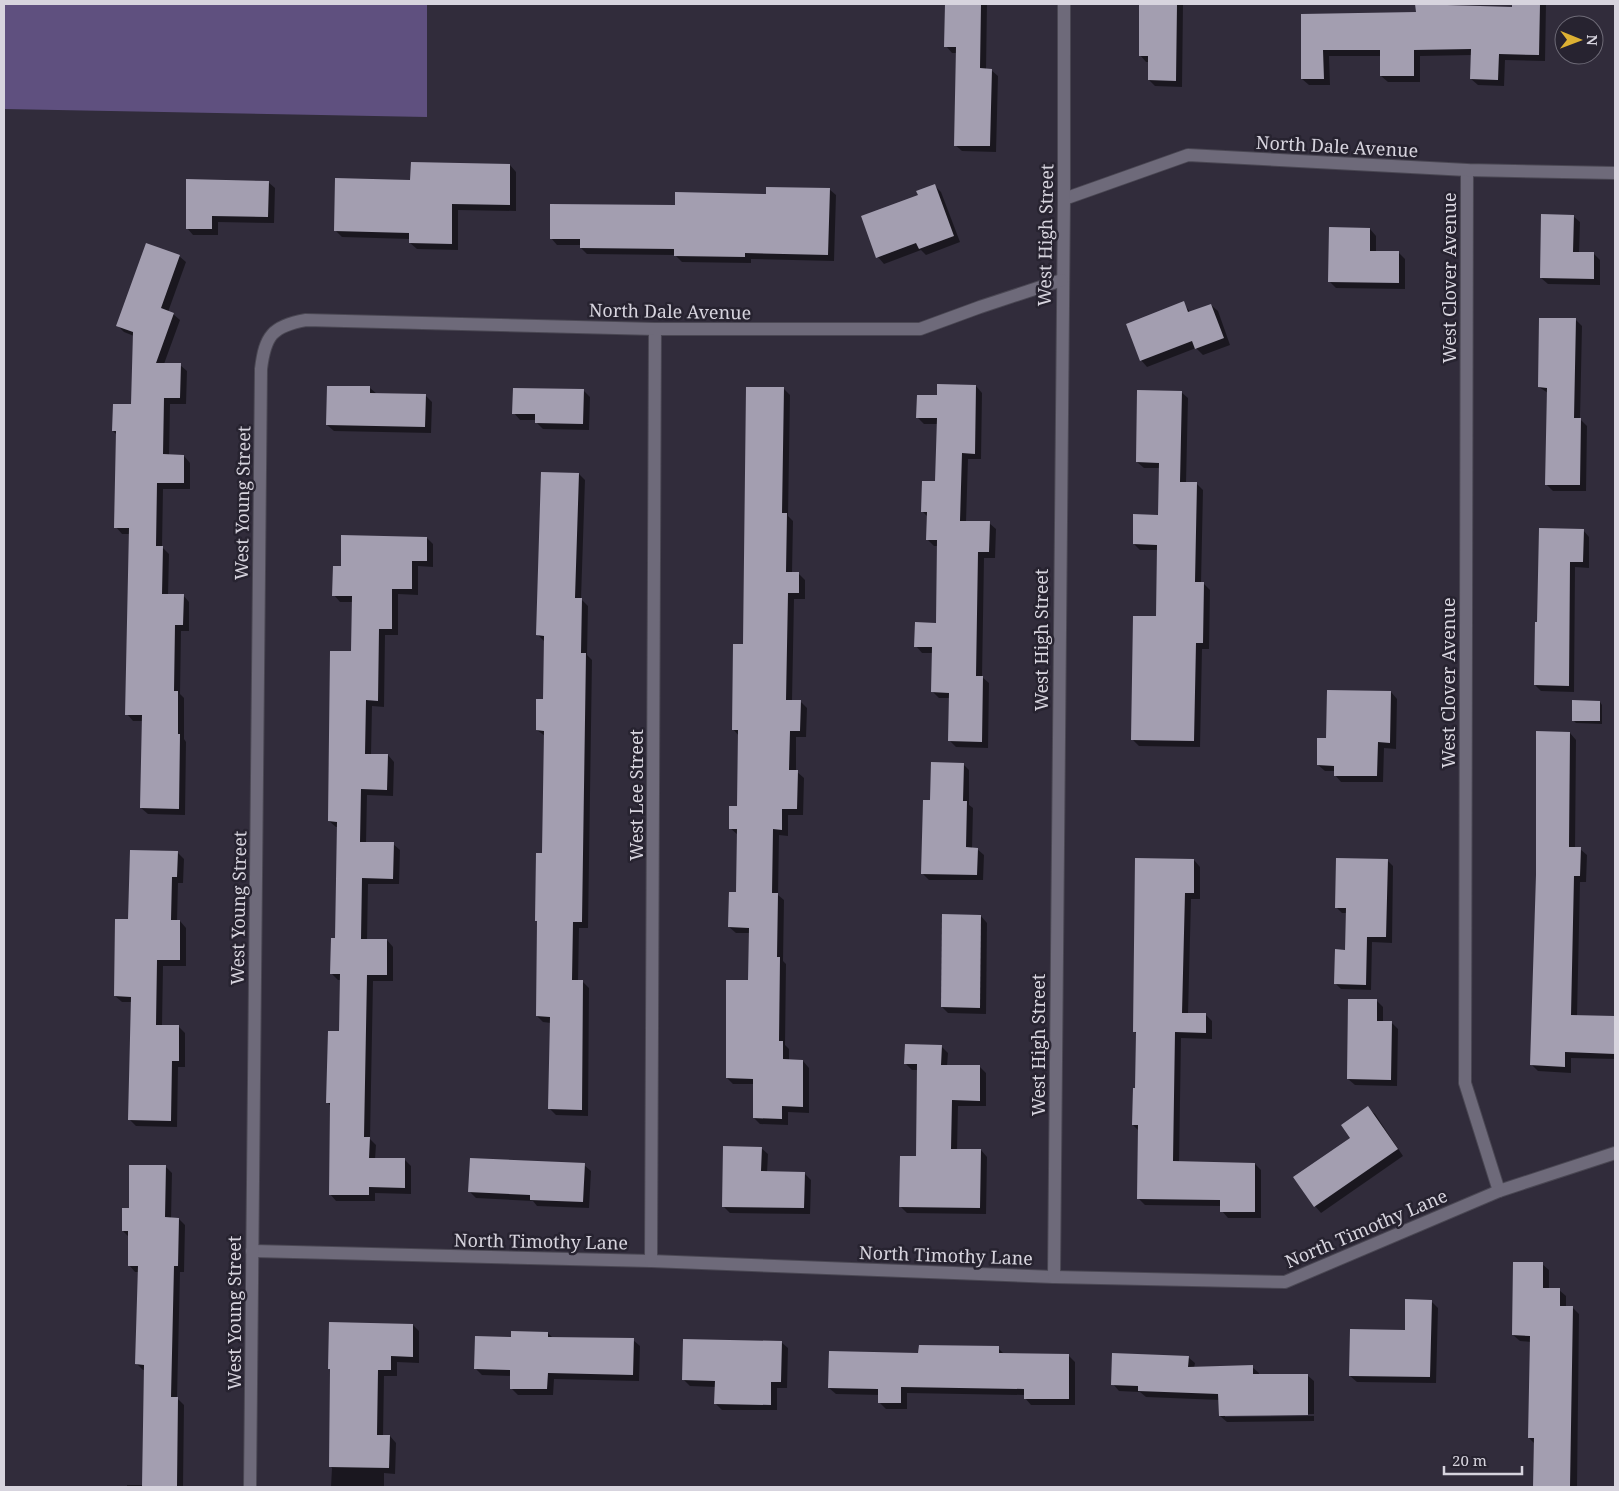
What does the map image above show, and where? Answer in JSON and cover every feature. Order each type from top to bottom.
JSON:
[{"type":"street","name":"West High Street","points":[[1054,1277],[1064,199],[1064,4]]},
{"type":"street","name":"North Dale Avenue","points":[[1064,199],[1188,155],[1467,170],[1615,173]]},
{"type":"street","name":"West Clover Avenue","points":[[1467,170],[1464,1083],[1499,1191]]},
{"type":"street","name":"North Dale Avenue","points":[[273,332],[289,323],[306,320],[655,329],[920,329],[1062,280]]},
{"type":"street","name":"West Lee Street","points":[[651,1261],[655,329]]},
{"type":"street","name":"West Young Street","points":[[250,1487],[261,369],[264,348],[273,332]]},
{"type":"street","name":"North Timothy Lane","points":[[252,1251],[651,1261],[1054,1277],[1285,1282],[1499,1191],[1615,1153]]},
{"type":"shaded area","points":[[4,4],[427,4],[427,117],[4,109]]},
{"type":"building","points":[[945,4],[981,4],[980,68],[992,69],[990,146],[954,146],[956,47],[944,47]]},
{"type":"building","points":[[1139,4],[1177,4],[1176,81],[1148,80],[1148,56],[1139,56]]},
{"type":"building","points":[[1415,4],[1512,7],[1512,4],[1540,4],[1539,55],[1499,54],[1498,80],[1470,79],[1471,49],[1414,50],[1414,76],[1380,76],[1380,50],[1323,50],[1324,79],[1301,79],[1301,14],[1416,12]]},
{"type":"building","points":[[411,162],[510,164],[510,205],[452,204],[452,244],[409,243],[409,233],[334,231],[335,178],[410,180]]},
{"type":"building","points":[[186,179],[269,181],[268,217],[212,216],[212,229],[186,229]]},
{"type":"building","points":[[935,184],[954,236],[919,249],[916,243],[876,258],[861,216],[918,195],[916,191]]},
{"type":"building","points":[[766,187],[830,188],[828,255],[745,253],[745,257],[674,256],[674,249],[580,248],[580,239],[550,239],[550,204],[675,205],[675,192],[766,194]]},
{"type":"building","points":[[1541,214],[1574,215],[1573,252],[1594,252],[1594,279],[1540,278]]},
{"type":"building","points":[[1329,227],[1370,228],[1370,251],[1399,251],[1399,283],[1328,282]]},
{"type":"building","points":[[146,243],[180,255],[161,308],[174,313],[156,363],[181,363],[180,398],[164,398],[163,454],[184,455],[184,483],[157,483],[156,546],[163,546],[162,594],[184,594],[183,625],[175,625],[174,691],[178,691],[178,734],[180,734],[179,809],[140,808],[142,715],[125,715],[129,528],[114,528],[116,431],[112,431],[113,404],[131,404],[133,332],[116,326]]},
{"type":"building","points":[[1184,301],[1188,312],[1211,304],[1224,338],[1195,349],[1192,341],[1140,361],[1126,324]]},
{"type":"building","points":[[1539,318],[1576,318],[1574,418],[1581,418],[1580,485],[1545,485],[1547,388],[1538,387]]},
{"type":"building","points":[[937,384],[976,385],[975,454],[962,453],[960,521],[990,521],[989,552],[978,552],[976,676],[983,676],[982,742],[948,741],[949,693],[931,692],[932,647],[914,647],[915,622],[936,623],[937,540],[926,540],[927,512],[921,512],[922,481],[935,481],[937,418],[916,418],[917,395],[937,395]]},
{"type":"building","points":[[327,386],[370,386],[370,393],[426,394],[425,427],[326,425]]},
{"type":"building","points":[[746,387],[784,387],[782,513],[787,513],[786,572],[799,572],[799,593],[788,593],[786,700],[801,700],[800,731],[790,731],[789,770],[798,770],[797,809],[782,809],[782,830],[773,829],[772,893],[778,893],[777,957],[780,957],[779,1041],[783,1041],[783,1059],[803,1060],[803,1107],[782,1106],[782,1119],[753,1118],[753,1079],[726,1078],[726,980],[748,980],[749,928],[728,927],[729,892],[736,892],[737,829],[729,829],[729,806],[737,806],[738,730],[732,730],[733,644],[743,644]]},
{"type":"building","points":[[513,388],[584,389],[583,424],[535,423],[535,414],[512,414]]},
{"type":"building","points":[[1137,390],[1182,391],[1180,482],[1197,482],[1195,582],[1204,582],[1203,643],[1196,643],[1194,741],[1131,740],[1133,616],[1156,616],[1157,545],[1133,544],[1133,514],[1158,515],[1159,463],[1136,462]]},
{"type":"building","points":[[541,472],[579,473],[575,598],[582,598],[581,653],[586,653],[582,922],[573,922],[572,980],[583,980],[582,1110],[548,1109],[550,1017],[536,1016],[536,853],[542,853],[544,731],[536,730],[536,699],[543,699],[544,636],[536,635]]},
{"type":"building","points":[[1539,528],[1584,529],[1583,562],[1570,562],[1569,686],[1534,685]]},
{"type":"building","points":[[341,535],[427,537],[427,561],[412,561],[412,589],[392,589],[392,629],[379,629],[378,701],[366,700],[365,754],[388,754],[387,790],[361,789],[360,842],[394,842],[393,879],[362,878],[361,939],[387,939],[387,975],[367,975],[364,1137],[370,1137],[369,1158],[405,1158],[405,1188],[369,1187],[369,1195],[329,1195],[330,1103],[326,1103],[328,1031],[339,1031],[340,974],[330,974],[331,938],[335,938],[337,822],[328,821],[330,651],[351,651],[352,596],[332,596],[333,566],[341,566]]},
{"type":"building","points":[[1327,690],[1391,691],[1390,743],[1378,742],[1377,776],[1334,776],[1334,766],[1317,765],[1317,738],[1326,738]]},
{"type":"building","points":[[1572,700],[1600,701],[1600,721],[1572,721]]},
{"type":"building","points":[[1536,731],[1570,732],[1569,847],[1581,847],[1580,876],[1574,876],[1571,1015],[1615,1016],[1615,1054],[1565,1052],[1565,1067],[1530,1065],[1536,875]]},
{"type":"building","points":[[931,762],[964,763],[963,801],[967,801],[966,847],[978,848],[977,875],[921,874],[923,800],[930,800]]},
{"type":"building","points":[[130,850],[178,851],[177,877],[172,877],[171,920],[180,920],[180,960],[157,960],[156,1025],[179,1025],[179,1061],[172,1061],[171,1121],[128,1120],[131,997],[114,996],[115,919],[128,919]]},
{"type":"building","points":[[1135,858],[1194,859],[1194,893],[1185,893],[1182,1013],[1206,1013],[1206,1033],[1175,1032],[1173,1161],[1255,1163],[1255,1212],[1220,1212],[1220,1200],[1137,1199],[1138,1125],[1132,1125],[1136,1032],[1133,1032]]},
{"type":"building","points":[[1336,858],[1388,859],[1386,937],[1367,937],[1366,985],[1334,984],[1335,949],[1345,950],[1346,908],[1335,908]]},
{"type":"building","points":[[942,914],[981,915],[980,1008],[941,1007]]},
{"type":"building","points":[[1348,999],[1377,999],[1377,1021],[1392,1021],[1391,1080],[1347,1079]]},
{"type":"building","points":[[905,1044],[942,1045],[941,1065],[980,1065],[980,1101],[952,1100],[951,1149],[981,1149],[980,1208],[899,1207],[900,1156],[916,1156],[917,1064],[904,1064]]},
{"type":"building","points":[[1368,1106],[1398,1149],[1314,1207],[1293,1177],[1350,1138],[1341,1125]]},
{"type":"building","points":[[723,1146],[762,1147],[761,1171],[805,1172],[804,1208],[722,1207]]},
{"type":"building","points":[[470,1158],[585,1163],[583,1202],[530,1200],[530,1195],[468,1192]]},
{"type":"building","points":[[129,1165],[166,1165],[165,1217],[179,1218],[178,1266],[174,1266],[171,1397],[178,1397],[177,1487],[142,1487],[144,1365],[135,1364],[138,1266],[128,1266],[128,1231],[122,1231],[122,1208],[129,1208]]},
{"type":"building","points":[[1513,1262],[1543,1262],[1543,1288],[1560,1288],[1560,1306],[1573,1306],[1570,1487],[1533,1487],[1534,1438],[1528,1438],[1530,1336],[1512,1335]]},
{"type":"building","points":[[1405,1299],[1432,1300],[1430,1377],[1349,1376],[1350,1329],[1405,1330]]},
{"type":"building","points":[[329,1322],[413,1324],[413,1357],[391,1356],[391,1370],[378,1370],[377,1435],[390,1435],[389,1468],[329,1467]]},
{"type":"building","points":[[511,1331],[548,1332],[548,1337],[634,1338],[633,1375],[548,1373],[547,1389],[510,1389],[510,1370],[474,1369],[475,1336],[511,1337]]},
{"type":"building","points":[[683,1339],[782,1341],[781,1382],[771,1382],[771,1405],[714,1404],[715,1381],[682,1380]]},
{"type":"building","points":[[919,1345],[999,1346],[999,1353],[1069,1354],[1069,1399],[1024,1399],[1024,1389],[901,1387],[901,1403],[878,1403],[878,1389],[828,1388],[829,1351],[918,1353]]},
{"type":"building","points":[[1112,1353],[1189,1356],[1188,1367],[1253,1365],[1253,1374],[1308,1374],[1308,1415],[1219,1416],[1218,1394],[1138,1391],[1138,1386],[1111,1385]]}]
